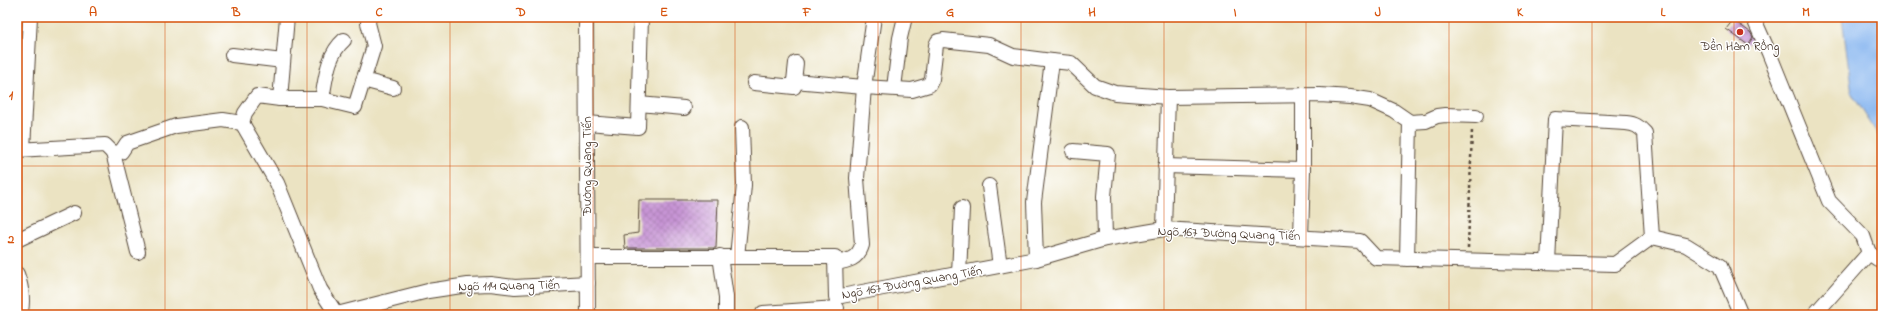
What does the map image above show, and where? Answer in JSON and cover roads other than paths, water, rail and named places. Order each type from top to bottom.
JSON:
[{"type":"street","points":[[30,17],[20,149],[105,145],[113,152],[138,252]]},
{"type":"street","points":[[280,99],[287,17]]},
{"type":"street","points":[[242,123],[246,113],[257,96],[280,99],[322,99],[355,107],[374,46],[368,23],[369,17]]},
{"type":"street","name":"Đường Quang Tiến","points":[[586,17],[588,315]]},
{"type":"street","points":[[586,124],[638,127],[641,17]]},
{"type":"street","points":[[588,257],[720,256],[834,258],[835,263],[854,258],[859,253],[862,245],[857,178],[864,87],[874,17]]},
{"type":"street","points":[[894,88],[900,38],[905,17]]},
{"type":"street","points":[[1753,17],[1829,201],[1863,236],[1869,253],[1882,262]]},
{"type":"street","points":[[322,99],[329,63],[333,53],[344,40]]},
{"type":"street","points":[[794,81],[912,90],[930,85],[936,45],[938,41],[943,40],[989,45],[1013,56],[1071,63],[1096,86],[1115,93],[1168,97],[1303,95],[1350,97],[1370,100],[1394,111],[1410,122],[1426,121],[1437,116],[1445,115],[1474,120]]},
{"type":"street","points":[[232,56],[283,61]]},
{"type":"street","points":[[1036,259],[1034,202],[1052,61]]},
{"type":"street","points":[[754,83],[794,87],[796,63]]},
{"type":"street","points":[[363,80],[393,88]]},
{"type":"street","points":[[1300,237],[1303,170],[1303,95]]},
{"type":"street","points":[[1164,229],[1168,97]]},
{"type":"street","points":[[638,104],[684,108]]},
{"type":"street","points":[[1548,262],[1555,119],[1630,123],[1641,128],[1645,133],[1652,237],[1686,245],[1720,266],[1741,315]]},
{"type":"street","points":[[113,152],[122,152],[127,143],[176,126],[222,120],[242,123]]},
{"type":"street","points":[[1407,259],[1410,122]]},
{"type":"street","points":[[242,123],[277,184],[320,289],[337,315]]},
{"type":"street","points":[[737,257],[744,184],[742,126]]},
{"type":"street","points":[[1073,151],[1108,154],[1104,196],[1105,239]]},
{"type":"street","points":[[1165,166],[1303,170]]},
{"type":"street","points":[[989,186],[1000,266]]},
{"type":"street","points":[[959,274],[962,208]]},
{"type":"street","points":[[17,240],[74,213]]},
{"type":"street","name":"Ngõ 167 Đường Quang Tiến","points":[[835,263],[837,307],[959,274],[1036,259],[1105,239],[1164,229],[1360,241],[1376,258],[1615,264],[1652,237]]},
{"type":"street","points":[[1814,315],[1869,253]]},
{"type":"street","points":[[720,256],[726,297],[726,315]]},
{"type":"street","points":[[17,274],[21,284],[23,303],[20,315]]},
{"type":"street","name":"Ngõ 114 Quang Tiến","points":[[337,315],[428,291],[468,285],[490,284],[515,287],[588,283]]},
{"type":"street","points":[[763,313],[837,307]]},
{"type":"water","points":[[1842,17],[1882,17],[1882,141],[1852,94]]},
{"type":"place","name":"Đền Hàm Rồng","points":[[1740,32]]}]
